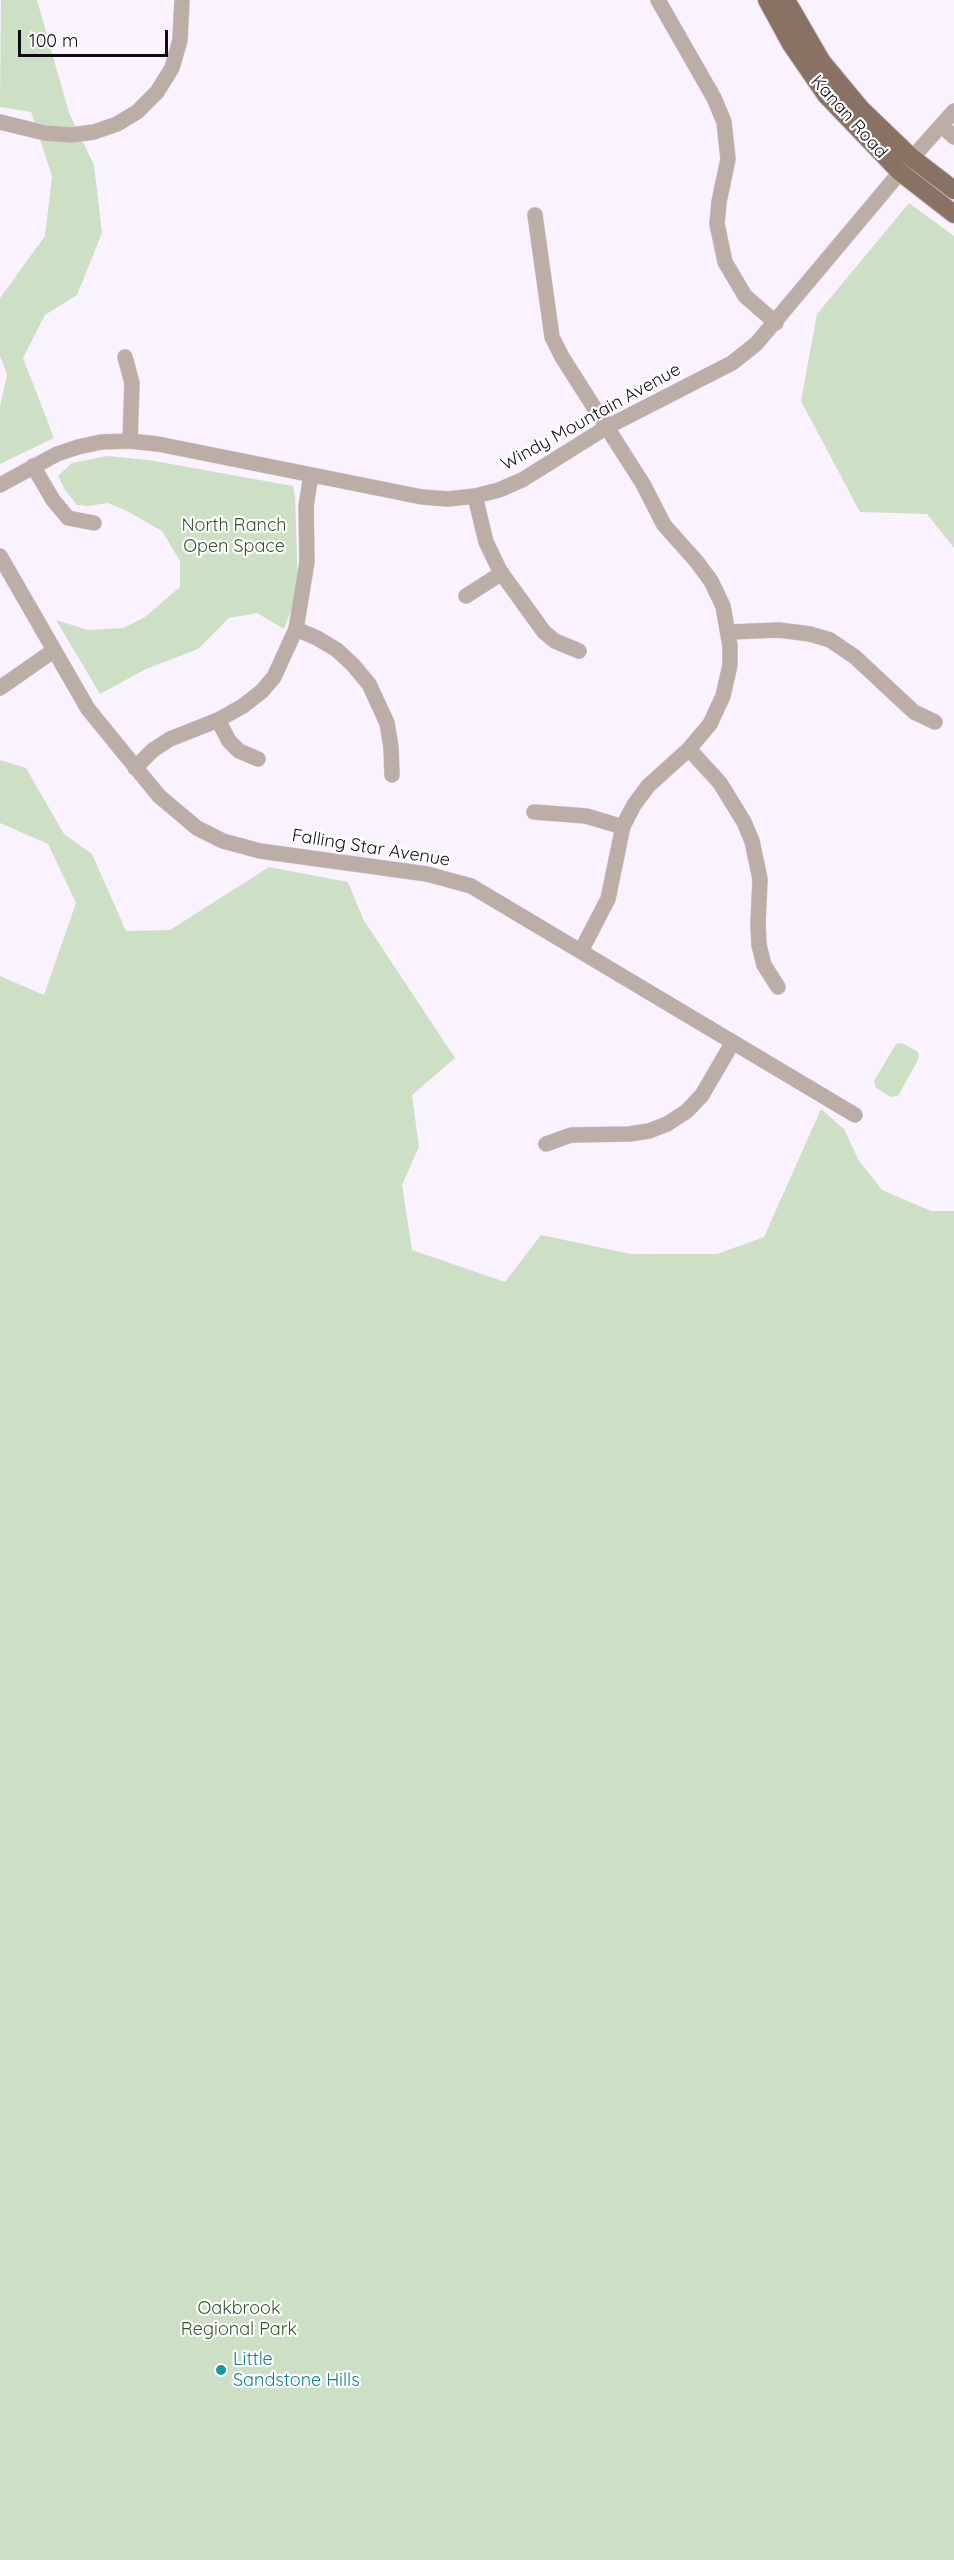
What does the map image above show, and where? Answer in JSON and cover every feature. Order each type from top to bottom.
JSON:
[{"type":"main road","name":"Kanan Road","points":[[767,0],[790,44],[826,95],[900,172],[954,214]]},
{"type":"main road","name":"Kanan Road","points":[[786,0],[804,34],[839,84],[912,158],[954,190]]},
{"type":"street","points":[[0,122],[45,133],[71,135],[94,132],[117,124],[137,112],[157,92],[172,68],[180,40],[182,0]]},
{"type":"street","points":[[658,0],[714,98],[724,122],[728,159],[717,224],[724,262],[745,296],[776,323]]},
{"type":"street","name":"Windy Mountain Avenue","points":[[0,485],[33,466],[78,447],[101,442],[130,441],[158,444],[422,497],[448,499],[475,496],[522,480],[607,427],[732,363],[756,344],[954,111]]},
{"type":"street","points":[[942,126],[954,137]]},
{"type":"street","points":[[535,215],[552,337],[561,357],[643,484],[664,525],[711,582],[723,606],[729,632],[730,665],[723,696],[710,724],[689,749],[648,786],[634,805],[623,826],[608,899],[581,951]]},
{"type":"street","points":[[125,357],[132,383],[130,441]]},
{"type":"street","points":[[33,466],[53,500],[68,518],[94,523]]},
{"type":"street","points":[[135,768],[153,750],[170,739],[218,720],[243,706],[268,684],[284,658],[296,629],[307,562],[306,506],[311,475]]},
{"type":"street","points":[[475,496],[486,542],[502,573],[544,632],[555,641],[579,651]]},
{"type":"street","name":"Falling Star Avenue","points":[[0,556],[88,709],[135,768],[176,813],[197,828],[223,841],[260,851],[427,874],[453,880],[486,894],[855,1115]]},
{"type":"street","points":[[466,596],[502,573]]},
{"type":"street","points":[[296,629],[317,638],[337,651],[369,684],[387,723],[392,775]]},
{"type":"street","points":[[729,632],[779,630],[810,634],[830,640],[855,657],[914,712],[935,722]]},
{"type":"street","points":[[0,688],[54,651]]},
{"type":"street","points":[[218,720],[229,741],[239,751],[258,759]]},
{"type":"street","points":[[689,749],[720,783],[753,841],[760,879],[759,945],[764,965],[778,987]]},
{"type":"street","points":[[534,812],[586,816],[623,826]]},
{"type":"street","points":[[546,1144],[571,1134],[629,1134],[649,1131],[667,1124],[687,1111],[702,1095],[733,1042]]},
{"type":"green space","points":[[1,0],[37,0],[69,113],[94,165],[102,233],[77,295],[45,315],[23,358],[54,438],[0,464],[0,407],[7,374],[0,356],[0,298],[45,236],[52,176],[31,112],[0,107]]},
{"type":"green space","points":[[909,203],[954,236],[954,548],[927,514],[860,512],[801,401],[817,314]]},
{"type":"green space","name":"North Ranch Open Space","points":[[107,456],[149,460],[293,486],[298,591],[284,629],[257,613],[229,618],[198,649],[146,669],[100,694],[56,620],[88,630],[123,628],[145,617],[180,587],[180,561],[162,531],[108,503],[77,505],[65,490],[58,476],[72,463]]},
{"type":"green space","name":"Oakbrook Regional Park","points":[[0,760],[26,768],[64,834],[92,854],[126,931],[170,930],[269,867],[348,882],[363,919],[455,1058],[412,1095],[419,1147],[402,1185],[412,1250],[505,1282],[541,1235],[631,1254],[717,1254],[764,1237],[821,1109],[844,1129],[858,1159],[882,1190],[931,1211],[954,1211],[954,2560],[0,2560],[0,976],[44,995],[76,903],[48,844],[0,823]]},
{"type":"green space","points":[[902,1043],[918,1052],[919,1058],[898,1096],[891,1097],[876,1088],[874,1081],[896,1044]]},
{"type":"place","name":"Little Sandstone Hills","points":[[221,2370]]}]
